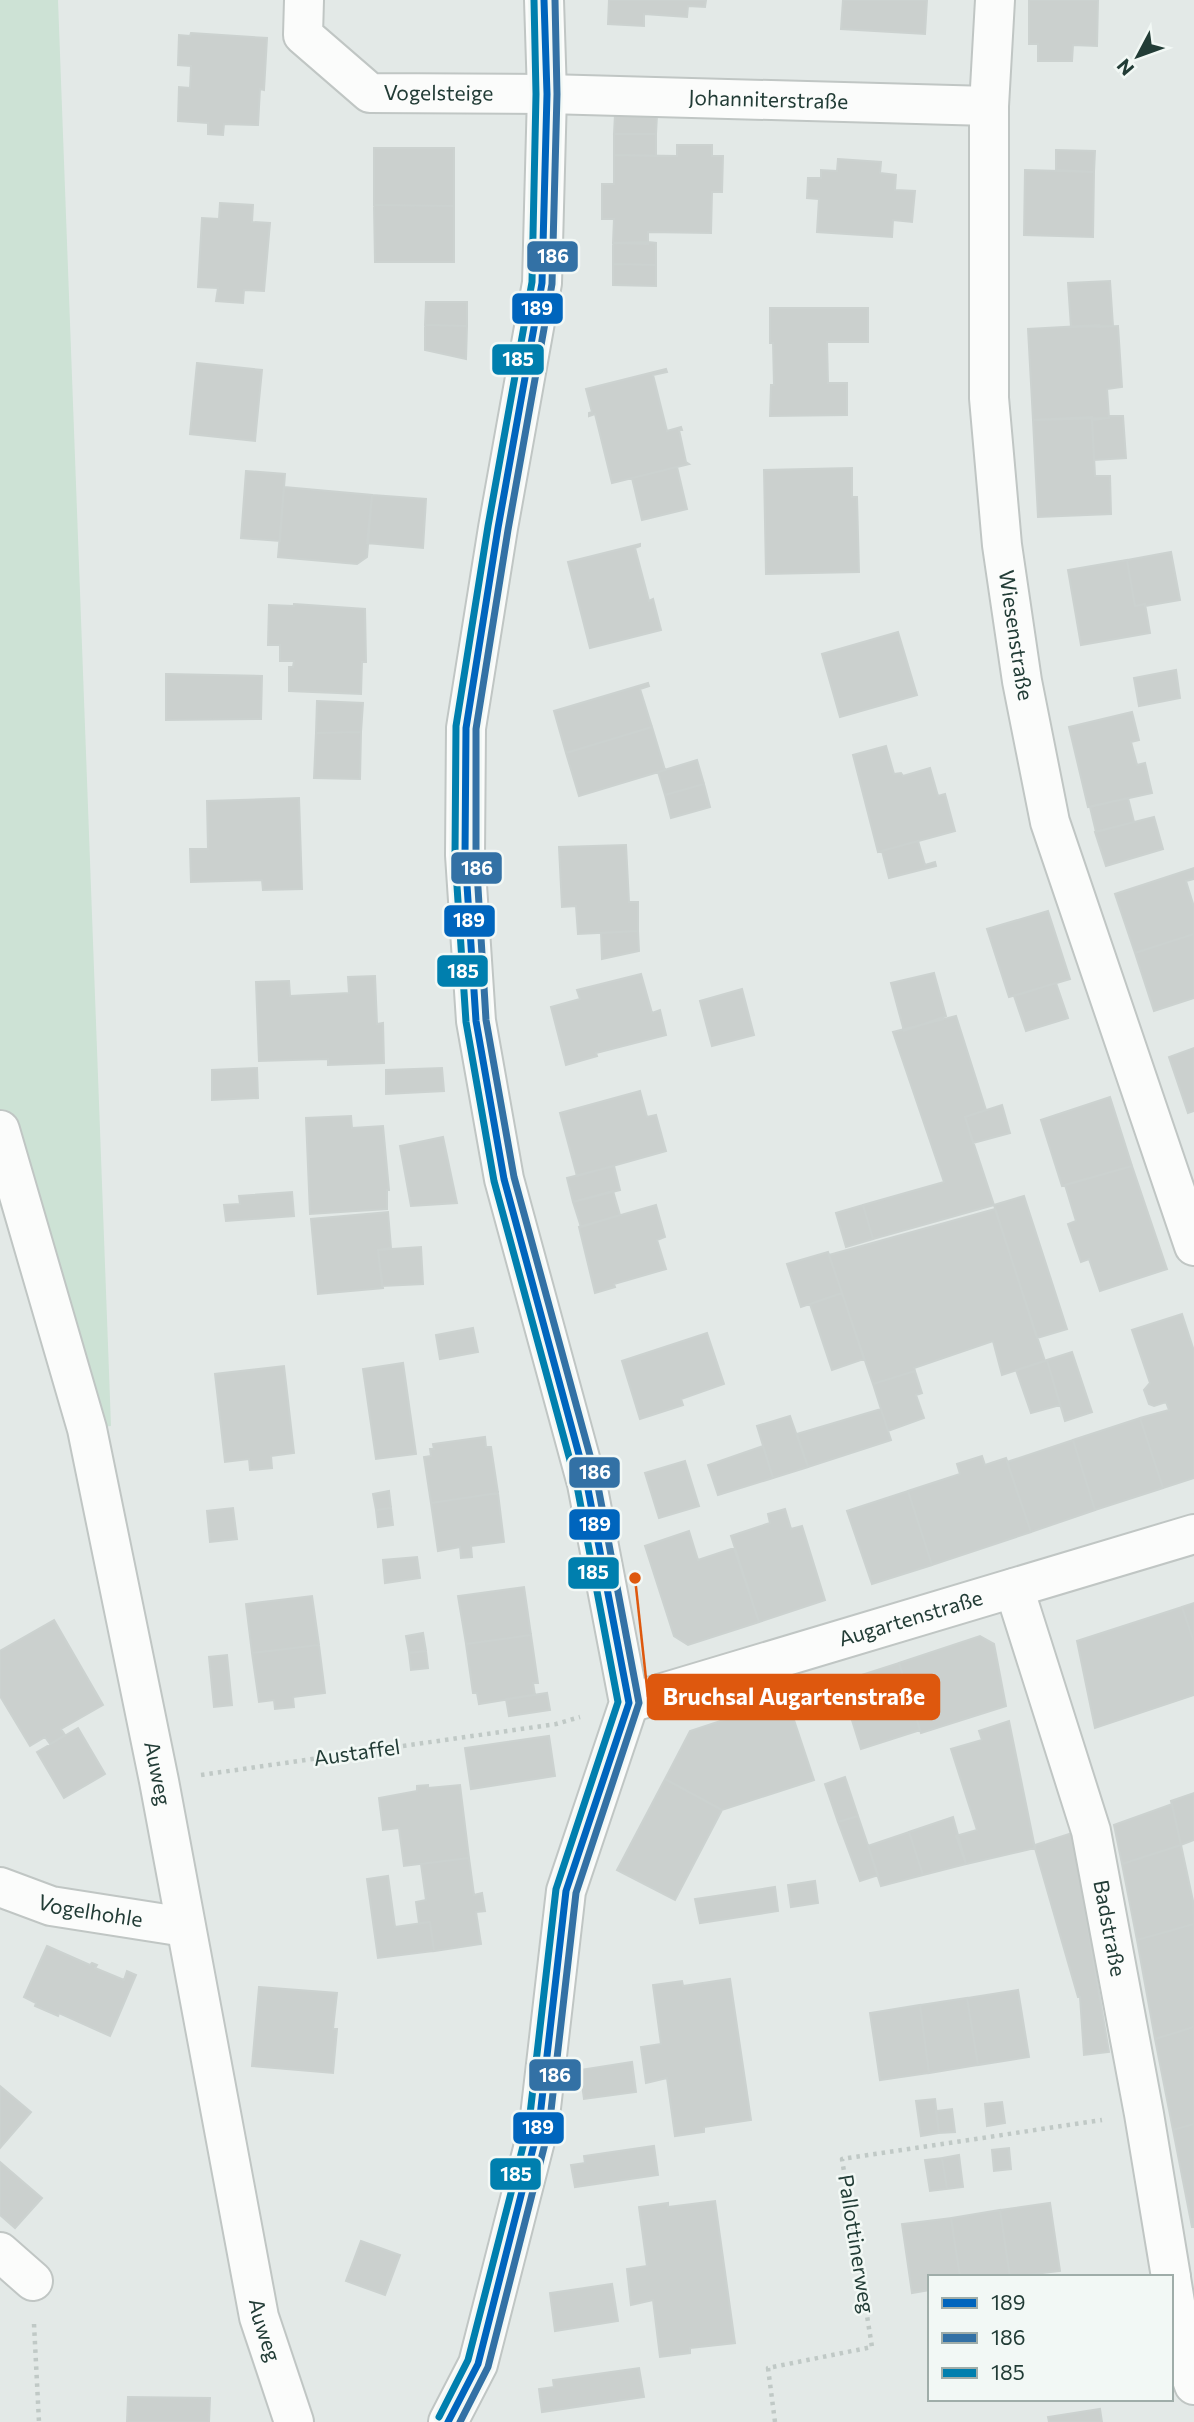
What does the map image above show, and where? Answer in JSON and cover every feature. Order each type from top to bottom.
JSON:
[{"type":"street","name":"Vogelsteige","points":[[304,0],[303,35],[370,93],[547,94]]},
{"type":"street","points":[[448,2422],[478,2364],[539,2125],[566,1891],[629,1703],[587,1483],[504,1180],[476,1021],[465,855],[466,728],[498,528],[542,283],[547,94],[544,0]]},
{"type":"street","name":"Wiesenstraße","points":[[995,0],[989,106],[989,398],[1002,545],[1022,681],[1050,822],[1194,1246]]},
{"type":"street","name":"Johanniterstraße","points":[[547,94],[989,106]]},
{"type":"street","name":"Auweg","points":[[0,1130],[87,1429],[159,1782],[259,2317],[294,2422]]},
{"type":"street","name":"Augartenstraße","points":[[629,1703],[1194,1534]]},
{"type":"street","name":"Badstraße","points":[[1014,1588],[1091,1830],[1144,2114],[1171,2275]]},
{"type":"street","name":"Vogelhohle","points":[[0,1887],[51,1906],[185,1927]]},
{"type":"street","points":[[0,2252],[33,2281]]},
{"type":"street","name":"Badstraße","points":[[1173,2289],[1184,2357],[1194,2385]]},
{"type":"path","name":"Austaffel","points":[[159,1782],[556,1724]]},
{"type":"path","name":"Pallottinerweg","points":[[775,2422],[768,2368],[872,2347],[842,2159],[1144,2114]]},
{"type":"path","points":[[33,2281],[39,2422]]},
{"type":"green space","points":[[0,0],[58,0],[111,1426],[87,1429],[0,1130]]},
{"type":"building","points":[[609,0],[706,0],[705,7],[688,6],[687,17],[644,14],[644,26],[608,24]]},
{"type":"building","points":[[843,0],[927,0],[925,34],[841,29]]},
{"type":"building","points":[[1029,0],[1098,0],[1097,46],[1073,45],[1072,61],[1038,61],[1038,44],[1029,44]]},
{"type":"building","points":[[191,33],[267,38],[264,90],[260,89],[258,125],[224,124],[223,135],[208,134],[208,123],[178,121],[179,87],[190,88],[191,66],[178,65],[179,35],[190,36]]},
{"type":"building","points":[[615,114],[657,115],[656,134],[614,134]]},
{"type":"building","points":[[614,134],[656,134],[656,156],[614,155]]},
{"type":"building","points":[[677,145],[712,145],[712,156],[723,156],[722,192],[712,192],[711,233],[648,232],[648,244],[613,243],[614,219],[602,219],[602,184],[614,184],[614,155],[677,156]]},
{"type":"building","points":[[374,148],[454,148],[454,206],[374,205]]},
{"type":"building","points":[[1056,150],[1095,151],[1094,172],[1056,170]]},
{"type":"building","points":[[838,159],[881,162],[880,173],[896,175],[895,190],[915,191],[912,222],[893,220],[892,237],[817,232],[819,199],[807,198],[808,178],[821,178],[821,170],[837,171]]},
{"type":"building","points":[[1025,170],[1094,172],[1093,237],[1024,235]]},
{"type":"building","points":[[220,203],[253,205],[252,222],[270,223],[264,291],[244,290],[243,303],[216,301],[218,288],[198,287],[202,218],[219,219]]},
{"type":"building","points":[[374,205],[454,206],[454,262],[375,262]]},
{"type":"building","points":[[613,243],[656,243],[656,265],[613,264]]},
{"type":"building","points":[[613,264],[656,265],[656,286],[613,285]]},
{"type":"building","points":[[1110,281],[1113,326],[1071,327],[1068,283]]},
{"type":"building","points":[[426,302],[467,302],[467,326],[425,325]]},
{"type":"building","points":[[770,308],[868,308],[868,342],[827,342],[828,383],[847,383],[847,415],[770,416],[771,385],[774,385]]},
{"type":"building","points":[[425,325],[467,326],[466,359],[425,350]]},
{"type":"building","points":[[1099,325],[1098,327],[1118,326],[1122,387],[1107,389],[1109,418],[1033,420],[1028,329]]},
{"type":"building","points":[[197,363],[262,370],[255,441],[190,434]]},
{"type":"building","points":[[666,369],[667,372],[653,375],[667,431],[681,427],[682,430],[679,430],[686,462],[689,464],[612,483],[595,414],[589,416],[592,412],[586,389]]},
{"type":"building","points":[[1123,416],[1126,458],[1094,460],[1092,420]]},
{"type":"building","points":[[1092,417],[1095,476],[1110,476],[1111,514],[1038,517],[1033,420]]},
{"type":"building","points":[[677,467],[687,509],[642,520],[632,478]]},
{"type":"building","points":[[852,468],[852,497],[857,497],[859,572],[766,574],[764,470]]},
{"type":"building","points":[[246,471],[285,474],[280,541],[241,538]]},
{"type":"building","points":[[284,487],[372,495],[367,557],[357,564],[278,557]]},
{"type":"building","points":[[372,495],[426,499],[423,548],[367,543]]},
{"type":"building","points":[[640,544],[635,548],[649,601],[653,599],[661,630],[590,648],[568,562]]},
{"type":"building","points":[[1171,552],[1180,600],[1135,606],[1127,560]]},
{"type":"building","points":[[1127,560],[1135,606],[1145,604],[1150,633],[1081,645],[1068,570]]},
{"type":"building","points":[[269,605],[365,609],[366,662],[362,662],[361,694],[289,691],[289,667],[293,667],[294,661],[280,661],[280,645],[268,645]]},
{"type":"building","points":[[898,632],[917,695],[840,717],[822,654]]},
{"type":"building","points":[[1176,670],[1180,698],[1139,706],[1134,678]]},
{"type":"building","points":[[166,674],[262,676],[261,719],[166,720]]},
{"type":"building","points":[[648,683],[649,686],[640,689],[652,727],[566,753],[554,711]]},
{"type":"building","points":[[317,701],[363,703],[361,732],[316,733]]},
{"type":"building","points":[[1132,712],[1139,740],[1131,742],[1137,765],[1145,763],[1152,793],[1088,807],[1069,727]]},
{"type":"building","points":[[652,727],[665,770],[579,796],[566,753]]},
{"type":"building","points":[[361,732],[360,779],[314,778],[316,733]]},
{"type":"building","points":[[886,746],[894,774],[901,773],[903,776],[930,768],[938,796],[945,794],[955,831],[878,852],[853,755]]},
{"type":"building","points":[[697,760],[704,784],[665,795],[658,772]]},
{"type":"building","points":[[704,784],[710,807],[671,818],[665,795]]},
{"type":"building","points":[[299,798],[302,889],[263,890],[262,880],[191,882],[190,849],[208,849],[207,801]]},
{"type":"building","points":[[1128,798],[1134,822],[1096,832],[1090,807]]},
{"type":"building","points":[[1154,817],[1163,849],[1106,866],[1095,832]]},
{"type":"building","points":[[918,841],[925,865],[935,862],[936,866],[889,878],[882,851]]},
{"type":"building","points":[[626,845],[629,902],[638,902],[638,931],[578,934],[576,906],[562,907],[559,847]]},
{"type":"building","points":[[1194,868],[1194,879],[1186,881],[1194,907],[1194,934],[1135,953],[1115,894]]},
{"type":"building","points":[[1048,911],[1070,979],[1009,997],[987,929]]},
{"type":"building","points":[[638,931],[639,951],[602,959],[601,933]]},
{"type":"building","points":[[1194,934],[1194,998],[1154,1011],[1135,953]]},
{"type":"building","points":[[934,973],[946,1016],[904,1031],[891,983]]},
{"type":"building","points":[[641,974],[652,1013],[660,1010],[666,1035],[596,1053],[597,1056],[566,1065],[551,1007],[580,999],[577,990]]},
{"type":"building","points":[[375,976],[377,1024],[383,1023],[384,1063],[328,1065],[328,1059],[259,1061],[256,982],[289,981],[290,996],[349,993],[348,977]]},
{"type":"building","points":[[1056,983],[1068,1018],[1026,1031],[1014,996]]},
{"type":"building","points":[[742,989],[754,1035],[712,1046],[700,1001]]},
{"type":"building","points":[[956,1016],[986,1110],[965,1117],[994,1205],[873,1239],[863,1205],[944,1182],[893,1032]]},
{"type":"building","points":[[1194,1048],[1194,1111],[1188,1113],[1169,1057]]},
{"type":"building","points":[[257,1068],[258,1098],[212,1100],[212,1070]]},
{"type":"building","points":[[442,1068],[444,1091],[386,1094],[386,1070]]},
{"type":"building","points":[[640,1091],[647,1117],[656,1115],[666,1151],[577,1176],[560,1113]]},
{"type":"building","points":[[1110,1097],[1132,1166],[1062,1186],[1041,1120]]},
{"type":"building","points":[[1002,1105],[1010,1133],[973,1143],[965,1117]]},
{"type":"building","points":[[351,1116],[352,1128],[383,1126],[389,1190],[387,1209],[310,1214],[306,1118]]},
{"type":"building","points":[[443,1137],[457,1203],[411,1206],[400,1146]]},
{"type":"building","points":[[614,1166],[620,1190],[573,1202],[567,1178]]},
{"type":"building","points":[[1132,1166],[1167,1269],[1100,1291],[1089,1259],[1081,1262],[1068,1224],[1076,1221],[1065,1185]]},
{"type":"building","points":[[613,1191],[620,1215],[581,1227],[573,1202]]},
{"type":"building","points":[[292,1192],[294,1216],[226,1221],[224,1205],[240,1204],[239,1196]]},
{"type":"building","points":[[1024,1196],[1067,1329],[1037,1338],[994,1205]]},
{"type":"building","points":[[656,1205],[665,1237],[657,1240],[666,1269],[614,1284],[615,1287],[595,1293],[579,1227]]},
{"type":"building","points":[[863,1205],[873,1239],[846,1247],[836,1213]]},
{"type":"building","points":[[995,1209],[1045,1361],[1002,1375],[993,1341],[873,1384],[829,1255]]},
{"type":"building","points":[[388,1212],[391,1248],[378,1250],[383,1288],[318,1294],[311,1219]]},
{"type":"building","points":[[421,1247],[423,1284],[382,1286],[378,1250]]},
{"type":"building","points":[[828,1252],[842,1293],[801,1307],[787,1264]]},
{"type":"building","points":[[842,1293],[864,1359],[832,1370],[810,1304]]},
{"type":"building","points":[[1182,1314],[1194,1351],[1194,1478],[1163,1488],[1140,1418],[1169,1410],[1166,1402],[1154,1406],[1149,1404],[1144,1390],[1150,1383],[1132,1330]]},
{"type":"building","points":[[473,1328],[478,1352],[440,1359],[436,1335]]},
{"type":"building","points":[[707,1333],[724,1384],[681,1399],[683,1405],[640,1419],[622,1361]]},
{"type":"building","points":[[1072,1352],[1092,1412],[1065,1421],[1047,1360]]},
{"type":"building","points":[[1047,1360],[1060,1405],[1031,1413],[1016,1370]]},
{"type":"building","points":[[403,1363],[416,1454],[376,1459],[363,1369]]},
{"type":"building","points":[[284,1366],[294,1453],[271,1456],[272,1468],[250,1470],[249,1459],[225,1462],[215,1374]]},
{"type":"building","points":[[915,1371],[922,1393],[916,1395],[924,1418],[888,1431],[873,1384]]},
{"type":"building","points":[[881,1409],[891,1440],[808,1467],[797,1434]]},
{"type":"building","points":[[790,1416],[808,1467],[773,1478],[757,1426]]},
{"type":"building","points":[[1140,1418],[1163,1488],[1095,1510],[1073,1440]]},
{"type":"building","points":[[485,1437],[486,1447],[491,1447],[498,1493],[431,1503],[424,1457],[431,1456],[430,1449],[434,1449],[433,1444]]},
{"type":"building","points":[[1073,1440],[1095,1510],[1031,1532],[1007,1462]]},
{"type":"building","points":[[763,1446],[773,1478],[718,1495],[708,1465]]},
{"type":"building","points":[[982,1456],[985,1465],[1006,1458],[1031,1532],[932,1565],[908,1491],[960,1474],[957,1464]]},
{"type":"building","points":[[685,1461],[699,1506],[659,1518],[645,1473]]},
{"type":"building","points":[[389,1491],[391,1508],[376,1510],[373,1494]]},
{"type":"building","points":[[908,1491],[932,1565],[872,1584],[847,1511]]},
{"type":"building","points":[[498,1493],[504,1542],[471,1546],[472,1557],[461,1558],[460,1547],[438,1551],[431,1503]]},
{"type":"building","points":[[233,1508],[237,1539],[210,1542],[207,1511]]},
{"type":"building","points":[[391,1508],[393,1525],[378,1527],[376,1510]]},
{"type":"building","points":[[785,1509],[791,1529],[802,1526],[825,1600],[759,1622],[731,1536],[770,1523],[768,1514]]},
{"type":"building","points":[[689,1531],[698,1560],[734,1548],[759,1622],[688,1645],[674,1636],[645,1546]]},
{"type":"building","points":[[417,1557],[420,1578],[385,1583],[383,1560]]},
{"type":"building","points":[[524,1587],[531,1635],[466,1644],[458,1596]]},
{"type":"building","points":[[312,1596],[319,1645],[252,1653],[246,1604]]},
{"type":"building","points":[[1194,1603],[1194,1642],[1182,1607]]},
{"type":"building","points":[[1182,1607],[1194,1642],[1194,1695],[1095,1728],[1077,1641]]},
{"type":"building","points":[[54,1620],[103,1705],[61,1729],[65,1735],[50,1744],[45,1737],[30,1746],[0,1696],[0,1651]]},
{"type":"building","points":[[423,1633],[426,1651],[409,1653],[406,1636]]},
{"type":"building","points":[[531,1635],[538,1683],[533,1683],[535,1695],[479,1704],[477,1693],[473,1693],[466,1644]]},
{"type":"building","points":[[980,1636],[994,1644],[1006,1706],[921,1733],[899,1663]]},
{"type":"building","points":[[319,1645],[325,1693],[293,1697],[294,1707],[275,1709],[274,1700],[259,1702],[252,1653]]},
{"type":"building","points":[[426,1651],[428,1668],[411,1670],[409,1653]]},
{"type":"building","points":[[227,1655],[232,1705],[214,1707],[209,1657]]},
{"type":"building","points":[[899,1663],[920,1730],[861,1749],[840,1682]]},
{"type":"building","points":[[547,1693],[550,1710],[509,1716],[506,1699]]},
{"type":"building","points":[[787,1699],[814,1780],[722,1810],[665,1779],[690,1731]]},
{"type":"building","points":[[1009,1721],[1035,1848],[966,1864],[956,1836],[977,1830],[951,1749],[982,1740],[979,1731]]},
{"type":"building","points":[[78,1728],[105,1774],[64,1798],[37,1752]]},
{"type":"building","points":[[549,1736],[555,1776],[471,1789],[465,1748]]},
{"type":"building","points":[[845,1777],[858,1816],[838,1822],[825,1784]]},
{"type":"building","points":[[665,1779],[722,1810],[675,1900],[617,1870]]},
{"type":"building","points":[[428,1785],[428,1788],[460,1785],[469,1858],[404,1866],[399,1828],[383,1830],[379,1798],[417,1791],[417,1786]]},
{"type":"building","points":[[1194,1793],[1194,1840],[1181,1845],[1171,1801]]},
{"type":"building","points":[[1172,1804],[1181,1845],[1122,1864],[1114,1825]]},
{"type":"building","points":[[858,1816],[878,1875],[860,1881],[838,1822]]},
{"type":"building","points":[[953,1817],[966,1864],[923,1875],[909,1832]]},
{"type":"building","points":[[909,1832],[923,1875],[881,1886],[868,1846]]},
{"type":"building","points":[[1072,1833],[1109,2052],[1084,2055],[1080,1997],[1035,1848],[1035,1845]]},
{"type":"building","points":[[1181,1845],[1193,1901],[1194,1924],[1137,1940],[1122,1864]]},
{"type":"building","points":[[469,1858],[474,1895],[482,1893],[485,1911],[476,1912],[481,1944],[434,1951],[430,1922],[419,1923],[416,1902],[426,1900],[421,1864]]},
{"type":"building","points":[[388,1876],[395,1927],[430,1922],[434,1951],[378,1958],[367,1879]]},
{"type":"building","points":[[815,1881],[818,1903],[791,1907],[788,1885]]},
{"type":"building","points":[[775,1887],[778,1911],[700,1923],[695,1899]]},
{"type":"building","points":[[1194,1924],[1194,2027],[1155,2039],[1137,1940]]},
{"type":"building","points":[[47,1946],[90,1965],[97,1965],[95,1968],[124,1980],[127,1971],[136,1975],[110,2036],[59,2013],[58,2016],[35,2006],[36,2003],[24,1997]]},
{"type":"building","points":[[730,1979],[751,2120],[704,2127],[704,2132],[675,2136],[667,2078],[646,2083],[641,2047],[661,2044],[653,1985],[682,1981],[683,1986]]},
{"type":"building","points":[[259,1987],[337,1993],[333,2029],[337,2029],[333,2073],[252,2066]]},
{"type":"building","points":[[1018,1990],[1029,2057],[978,2065],[967,1998]]},
{"type":"building","points":[[967,1998],[978,2065],[929,2073],[920,2005]]},
{"type":"building","points":[[920,2005],[929,2073],[880,2080],[870,2013]]},
{"type":"building","points":[[1194,2027],[1194,2124],[1173,2130],[1155,2039]]},
{"type":"building","points":[[632,2062],[636,2092],[584,2099],[580,2070]]},
{"type":"building","points":[[0,2086],[31,2112],[0,2148]]},
{"type":"building","points":[[935,2099],[939,2133],[921,2136],[916,2101]]},
{"type":"building","points":[[1002,2102],[1005,2123],[987,2126],[985,2104]]},
{"type":"building","points":[[952,2109],[955,2132],[939,2133],[936,2111]]},
{"type":"building","points":[[1194,2124],[1194,2227],[1192,2227],[1173,2130]]},
{"type":"building","points":[[654,2146],[658,2175],[575,2187],[571,2165],[585,2163],[584,2156]]},
{"type":"building","points":[[1009,2148],[1011,2169],[994,2171],[992,2150]]},
{"type":"building","points":[[959,2155],[963,2187],[947,2189],[942,2158]]},
{"type":"building","points":[[942,2158],[947,2189],[930,2191],[925,2160]]},
{"type":"building","points":[[0,2162],[42,2198],[15,2228],[0,2215]]},
{"type":"building","points":[[715,2201],[735,2343],[690,2348],[690,2353],[660,2357],[653,2300],[631,2305],[627,2269],[647,2266],[639,2207],[668,2203],[668,2207]]},
{"type":"building","points":[[1050,2203],[1060,2271],[1010,2275],[1000,2210]]},
{"type":"building","points":[[1000,2210],[1010,2275],[960,2275],[951,2218]]},
{"type":"building","points":[[951,2218],[960,2275],[928,2275],[928,2290],[912,2293],[902,2224]]},
{"type":"building","points":[[361,2241],[400,2255],[385,2295],[346,2281]]},
{"type":"building","points":[[612,2284],[618,2321],[555,2331],[550,2293]]},
{"type":"building","points":[[639,2368],[644,2397],[542,2412],[539,2389],[554,2387],[553,2380]]},
{"type":"building","points":[[128,2397],[210,2398],[209,2422],[127,2422]]},
{"type":"building","points":[[1100,2409],[1102,2422],[1049,2422],[1048,2417]]},
{"type":"transit line","name":"185","points":[[439,2417],[468,2360],[529,2123],[556,1889],[618,1702],[577,1486],[494,1181],[466,1022],[455,856],[456,726],[488,526],[532,282],[536,94],[534,0]]},
{"type":"transit line","name":"189","points":[[448,2422],[478,2364],[539,2125],[566,1891],[629,1703],[587,1484],[504,1179],[476,1021],[465,855],[466,728],[498,528],[542,283],[547,94],[544,0]]},
{"type":"transit line","name":"186","points":[[460,2422],[488,2367],[549,2128],[576,1893],[639,1703],[597,1481],[514,1177],[486,1020],[476,855],[476,729],[552,284],[557,94],[555,0]]},
{"type":"place","name":"Bruchsal Augartenstraße","points":[[635,1578]]}]
